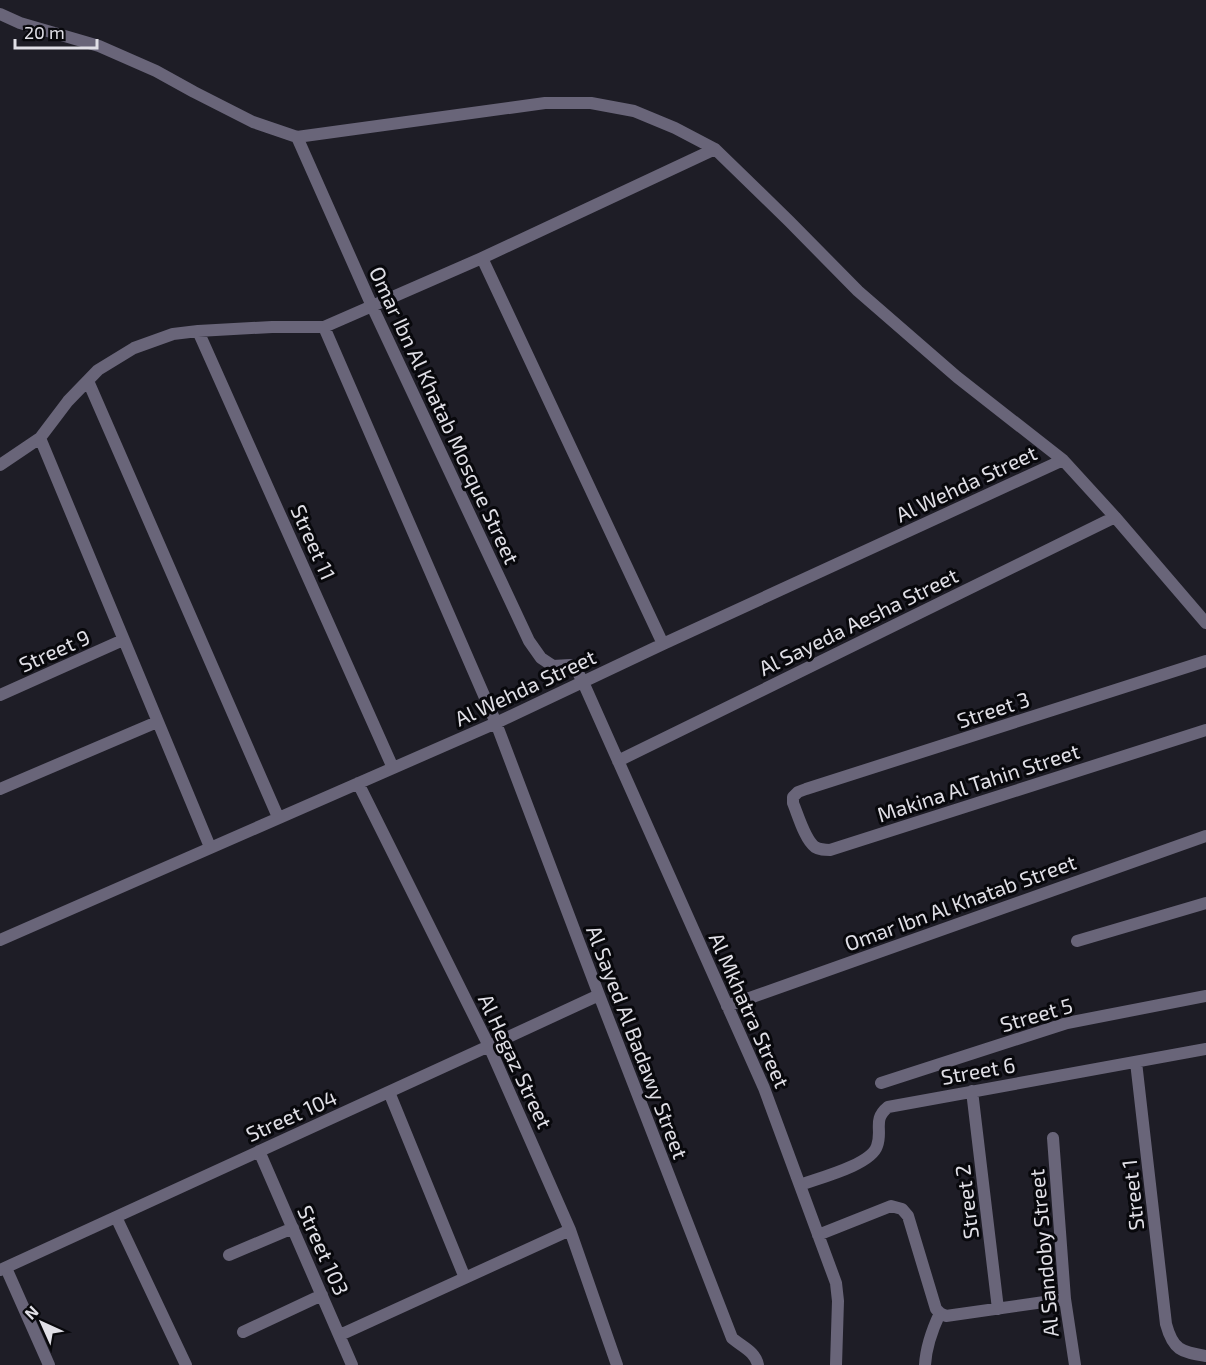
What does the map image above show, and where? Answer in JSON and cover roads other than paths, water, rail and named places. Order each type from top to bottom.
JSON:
[{"type":"street","points":[[0,14],[20,23],[99,46],[156,71],[253,122],[297,137],[545,103],[591,103],[634,111],[675,128],[715,149],[858,291],[957,377],[1063,460],[1206,623]]},
{"type":"street","name":"Omar Ibn Al Khatab Mosque Street","points":[[297,137],[372,306],[529,640],[542,658],[553,666],[570,665],[576,669],[583,682]]},
{"type":"street","points":[[0,465],[40,438],[68,401],[98,370],[134,348],[173,334],[198,331],[324,327],[482,258],[715,149]]},
{"type":"street","points":[[482,258],[663,644]]},
{"type":"street","name":"Al Sayed Al Badawy Street","points":[[324,327],[496,723],[732,1338],[752,1352],[758,1365]]},
{"type":"street","name":"Street 11","points":[[198,331],[393,768]]},
{"type":"street","points":[[88,381],[278,818]]},
{"type":"street","points":[[40,438],[210,847]]},
{"type":"street","name":"Al Wehda Street","points":[[0,940],[496,723],[1063,460]]},
{"type":"street","name":"Al Sayeda Aesha Street","points":[[618,761],[1115,517]]},
{"type":"street","name":"Street 9","points":[[0,695],[123,640]]},
{"type":"street","name":"Street 3","points":[[793,797],[806,789],[1206,661]]},
{"type":"street","name":"Al Mkhatra Street","points":[[583,682],[764,1088],[800,1185],[836,1283],[838,1301],[836,1365]]},
{"type":"street","points":[[0,789],[157,722]]},
{"type":"street","name":"Makina Al Tahin Street","points":[[793,797],[793,803],[808,839],[820,850],[830,850],[1206,729]]},
{"type":"street","name":"Al Hegaz Street","points":[[358,783],[489,1046],[570,1230],[617,1365]]},
{"type":"street","name":"Omar Ibn Al Khatab Street","points":[[727,1006],[1206,836]]},
{"type":"street","points":[[1077,941],[1206,903]]},
{"type":"street","name":"Street 104","points":[[3,1269],[599,995]]},
{"type":"street","name":"Street 5","points":[[881,1083],[1068,1023],[1206,996]]},
{"type":"street","name":"Street 6","points":[[800,1185],[860,1163],[872,1155],[878,1145],[878,1119],[888,1107],[1206,1049]]},
{"type":"street","name":"Street 1","points":[[1136,1062],[1166,1324],[1174,1344],[1186,1353],[1206,1356]]},
{"type":"street","name":"Street 2","points":[[972,1091],[998,1309]]},
{"type":"street","points":[[389,1092],[465,1278]]},
{"type":"street","name":"Al Sandoby Street","points":[[1053,1138],[1065,1299],[1075,1365]]},
{"type":"street","name":"Street 103","points":[[259,1151],[352,1365]]},
{"type":"street","points":[[818,1235],[891,1206],[902,1209],[908,1216],[936,1309],[940,1313],[946,1316],[1065,1299]]},
{"type":"street","points":[[116,1217],[186,1365]]},
{"type":"street","points":[[229,1255],[293,1228]]},
{"type":"street","points":[[340,1335],[570,1230]]},
{"type":"street","points":[[3,1269],[49,1365]]},
{"type":"street","points":[[243,1332],[322,1294]]},
{"type":"street","points":[[925,1365],[934,1325],[940,1313]]}]
